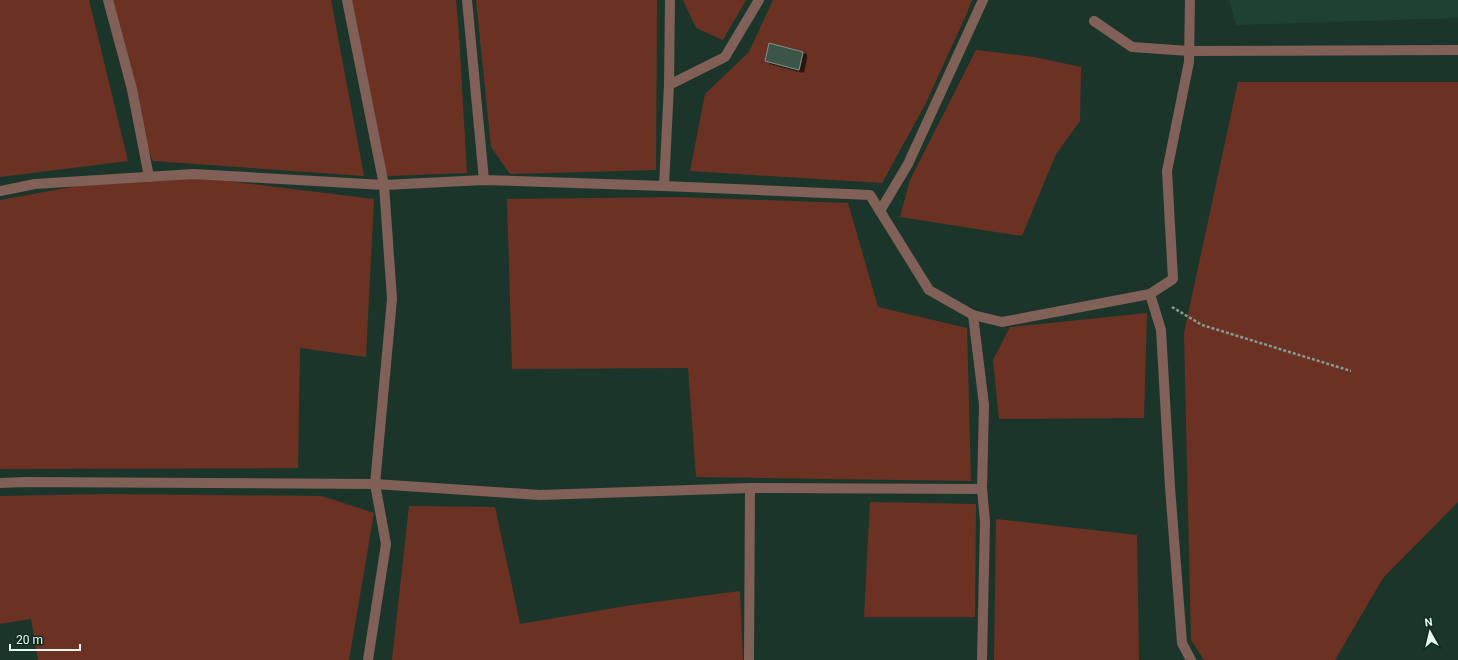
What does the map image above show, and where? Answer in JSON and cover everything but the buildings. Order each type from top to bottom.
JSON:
[{"type":"street","points":[[108,0],[132,89],[149,177]]},
{"type":"street","points":[[347,0],[384,185],[392,300],[375,484],[386,544],[368,660]]},
{"type":"street","points":[[467,0],[484,180]]},
{"type":"street","points":[[664,186],[669,86],[670,0]]},
{"type":"street","points":[[669,86],[725,57],[759,0]]},
{"type":"street","points":[[880,211],[908,164],[983,0]]},
{"type":"street","points":[[0,191],[35,184],[193,174],[384,185],[484,180],[870,195],[929,290],[973,315],[1002,322],[1150,294],[1173,279],[1167,170],[1189,62],[1190,0]]},
{"type":"street","points":[[1094,21],[1132,47],[1189,52],[1458,50]]},
{"type":"street","points":[[1150,294],[1161,330],[1170,488],[1182,643],[1191,660]]},
{"type":"street","points":[[973,315],[984,405],[982,489],[985,521],[982,660]]},
{"type":"street","points":[[0,483],[375,484],[540,495],[750,488],[982,489]]},
{"type":"street","points":[[749,660],[750,488]]},
{"type":"path","points":[[1150,294],[1202,325],[1351,372]]},
{"type":"shaded area","points":[[0,0],[89,0],[128,161],[0,177]]},
{"type":"shaded area","points":[[106,0],[331,0],[364,176],[153,161],[132,113]]},
{"type":"shaded area","points":[[349,0],[456,0],[467,173],[386,176]]},
{"type":"shaded area","points":[[476,0],[657,0],[656,170],[510,174],[491,147]]},
{"type":"shaded area","points":[[683,0],[746,0],[723,40],[696,28]]},
{"type":"shaded area","points":[[773,0],[972,0],[925,105],[882,183],[690,171],[705,94],[749,52]]},
{"type":"shaded area","points":[[1229,0],[1458,0],[1458,18],[1236,25]]},
{"type":"shaded area","points":[[976,50],[1034,57],[1081,67],[1080,121],[1056,154],[1022,236],[900,217],[910,180]]},
{"type":"shaded area","points":[[1238,82],[1458,82],[1458,502],[1383,578],[1335,660],[1204,660],[1191,640],[1184,333]]},
{"type":"shaded area","points":[[153,172],[374,199],[366,357],[300,348],[298,468],[0,469],[0,200]]},
{"type":"shaded area","points":[[677,197],[848,203],[878,307],[967,328],[971,481],[696,477],[688,368],[512,369],[507,199]]},
{"type":"shaded area","points":[[1147,313],[1144,418],[999,419],[993,360],[1010,327]]},
{"type":"shaded area","points":[[106,494],[322,496],[374,513],[349,660],[38,660],[31,619],[0,624],[0,496]]},
{"type":"shaded area","points":[[870,502],[976,504],[975,617],[864,617]]},
{"type":"shaded area","points":[[409,506],[495,507],[520,624],[632,605],[740,591],[743,660],[392,660]]},
{"type":"shaded area","points":[[996,519],[1137,535],[1139,660],[994,660]]}]
